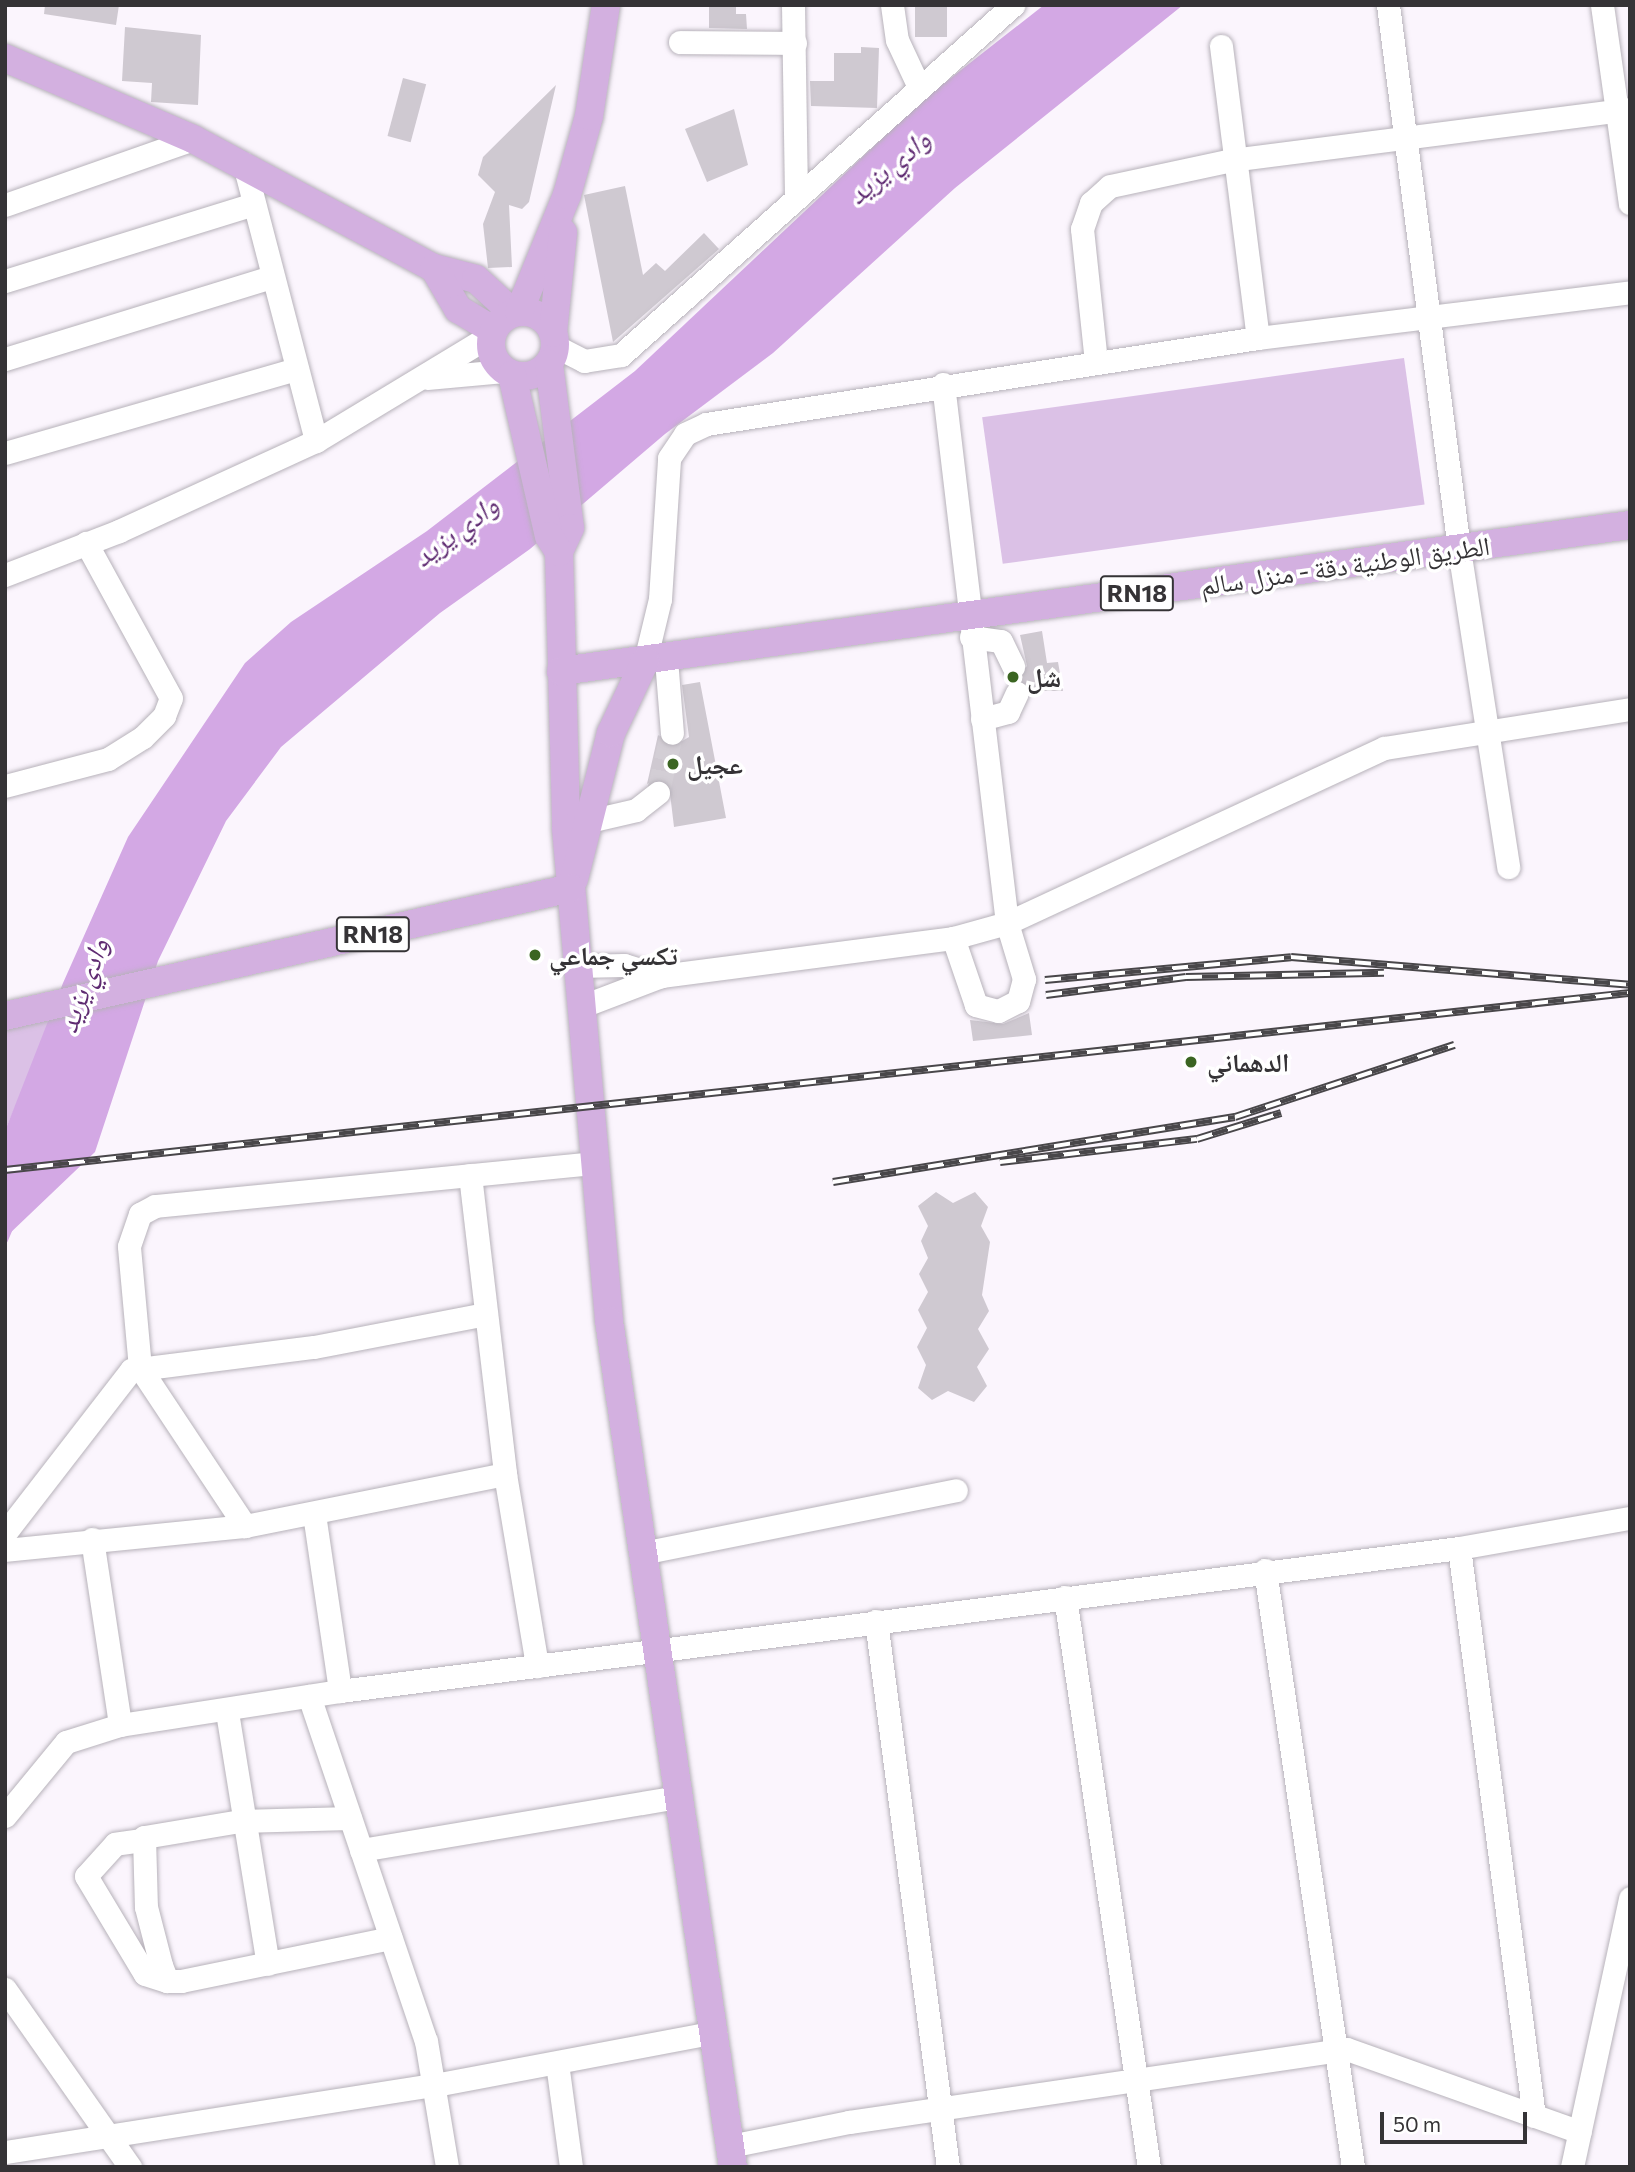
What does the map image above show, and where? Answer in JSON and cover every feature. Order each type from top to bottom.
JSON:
[{"type":"main road","points":[[606,5],[589,116],[567,195],[552,348],[553,428],[560,539],[566,828],[594,1163],[618,1398],[660,1651],[678,1797],[732,2156]]},
{"type":"main road","points":[[5,58],[193,139],[435,268],[489,286],[504,322]]},
{"type":"main road","points":[[560,539],[508,373],[493,359],[504,322],[567,195]]},
{"type":"main road","points":[[504,322],[540,317],[552,348]]},
{"type":"main road","points":[[508,373],[532,376],[552,348]]},
{"type":"main road","name":"الطريق الوطنية دقة - منزل سالم","points":[[561,671],[970,626],[1459,549],[1630,525]]},
{"type":"main road","points":[[570,888],[593,818],[615,722],[655,660]]},
{"type":"main road","name":"RN18","points":[[5,1016],[174,975],[570,888]]},
{"type":"street","points":[[793,5],[796,198]]},
{"type":"street","points":[[892,5],[897,40],[919,87]]},
{"type":"street","points":[[552,348],[584,361],[621,355],[919,87],[996,13],[1013,5]]},
{"type":"street","points":[[1388,5],[1408,137],[1459,549],[1508,867]]},
{"type":"street","points":[[1602,5],[1622,111],[1630,203]]},
{"type":"street","points":[[680,42],[795,43]]},
{"type":"street","points":[[1221,46],[1232,160],[1258,338]]},
{"type":"street","points":[[1096,362],[1082,249],[1091,202],[1123,180],[1232,160],[1622,111]]},
{"type":"street","points":[[5,205],[193,139]]},
{"type":"street","points":[[244,164],[269,278],[316,441]]},
{"type":"street","points":[[5,281],[251,205]]},
{"type":"street","points":[[5,359],[269,278]]},
{"type":"street","points":[[672,733],[655,660],[669,458],[685,433],[748,416],[943,384],[1258,338],[1630,292]]},
{"type":"street","points":[[5,575],[86,543],[316,441],[427,378],[504,322]]},
{"type":"street","points":[[5,453],[296,369]]},
{"type":"street","points":[[427,378],[508,373]]},
{"type":"street","points":[[943,384],[1007,923],[1024,979],[1018,1001],[998,1011],[969,996],[954,938]]},
{"type":"street","points":[[5,786],[108,759],[144,737],[164,716],[171,698],[86,543]]},
{"type":"street","points":[[970,626],[1001,641],[1013,666]]},
{"type":"street","points":[[982,719],[1008,712],[1017,693]]},
{"type":"street","points":[[580,1007],[661,976],[954,938],[1007,923],[1384,748],[1487,729],[1630,709]]},
{"type":"street","points":[[566,828],[593,818],[636,810],[658,793]]},
{"type":"street","points":[[577,966],[624,965],[661,976]]},
{"type":"street","points":[[245,1525],[140,1368],[129,1246],[140,1214],[155,1206],[594,1163]]},
{"type":"street","points":[[470,1175],[505,1474],[537,1666]]},
{"type":"street","points":[[5,1534],[114,1384],[140,1368],[314,1347],[485,1314]]},
{"type":"street","points":[[5,1550],[245,1525],[314,1514],[505,1474]]},
{"type":"street","points":[[642,1553],[956,1490]]},
{"type":"street","points":[[314,1514],[340,1691]]},
{"type":"street","points":[[5,1816],[66,1742],[120,1726],[227,1712],[340,1691],[1265,1570],[1458,1548],[1630,1518]]},
{"type":"street","points":[[92,1539],[120,1726]]},
{"type":"street","points":[[1458,1548],[1534,2116]]},
{"type":"street","points":[[1265,1570],[1332,2053],[1353,2167]]},
{"type":"street","points":[[1065,1597],[1149,2167]]},
{"type":"street","points":[[876,1621],[948,2167]]},
{"type":"street","points":[[309,1696],[391,1938],[435,2085],[447,2167]]},
{"type":"street","points":[[227,1712],[240,1821],[268,1964]]},
{"type":"street","points":[[362,1850],[678,1797]]},
{"type":"street","points":[[350,1818],[240,1821],[115,1844],[86,1876],[116,1931],[145,1974],[167,1981],[268,1964],[391,1938]]},
{"type":"street","points":[[142,1840],[146,1907],[167,1981]]},
{"type":"street","points":[[1572,2167],[1630,1898]]},
{"type":"street","points":[[116,1931],[146,1907]]},
{"type":"street","points":[[5,1989],[130,2167]]},
{"type":"street","points":[[5,2152],[435,2085],[715,2032]]},
{"type":"street","points":[[732,2156],[849,2122],[941,2113],[1138,2080],[1332,2053],[1369,2052],[1580,2132]]},
{"type":"street","points":[[557,2063],[571,2167]]},
{"type":"shaded area","points":[[1404,358],[1425,505],[1003,564],[982,417]]},
{"type":"shaded area","points":[[53,1016],[5,1131],[5,1028]]},
{"type":"water","name":"وادي يزيد","points":[[1044,5],[1183,5],[955,188],[773,353],[665,434],[530,549],[440,613],[281,747],[226,821],[158,961],[95,1152],[7,1236],[5,1131],[63,983],[128,837],[245,663],[291,622],[427,531],[635,371],[924,99]]},
{"type":"building","points":[[45,5],[119,5],[116,25],[44,14]]},
{"type":"building","points":[[709,5],[736,5],[736,14],[746,14],[747,29],[709,28]]},
{"type":"building","points":[[915,5],[947,5],[947,37],[915,37]]},
{"type":"building","points":[[125,27],[201,35],[198,105],[151,102],[152,83],[122,81]]},
{"type":"building","points":[[861,47],[879,48],[877,108],[811,106],[810,81],[834,81],[834,53],[861,53]]},
{"type":"building","points":[[403,78],[426,84],[411,142],[387,136]]},
{"type":"building","points":[[556,85],[529,202],[522,209],[509,205],[512,267],[488,268],[483,224],[495,192],[478,175],[483,157]]},
{"type":"building","points":[[734,109],[748,165],[707,182],[685,129]]},
{"type":"building","points":[[625,186],[643,275],[656,263],[665,271],[704,233],[719,249],[613,342],[584,195]]},
{"type":"building","points":[[1042,631],[1047,663],[1058,662],[1063,691],[1031,691],[1017,679],[1027,666],[1020,635]]},
{"type":"building","points":[[700,682],[726,818],[674,827],[669,785],[657,779],[647,784],[658,735],[672,747],[689,737],[682,685]]},
{"type":"building","points":[[1029,1013],[1032,1035],[973,1041],[970,1020],[1003,1024]]},
{"type":"building","points":[[936,1192],[953,1203],[975,1192],[988,1207],[981,1226],[990,1242],[982,1295],[989,1311],[978,1329],[989,1349],[977,1367],[987,1386],[974,1402],[948,1391],[932,1400],[918,1388],[926,1365],[917,1347],[927,1328],[918,1310],[928,1292],[919,1274],[928,1258],[921,1241],[928,1226],[918,1206]]},
{"type":"waterway","name":"وادي يزيد","points":[[5,1240],[10,1228]]},
{"type":"tunnel","points":[[658,793],[672,733]]},
{"type":"railway","points":[[1045,980],[1291,957],[1630,985]]},
{"type":"railway","points":[[1046,995],[1186,977],[1384,973]]},
{"type":"railway","points":[[5,1170],[1630,993]]},
{"type":"railway","points":[[833,1182],[1235,1117],[1454,1045]]},
{"type":"railway","points":[[1000,1162],[1197,1139],[1281,1113]]},
{"type":"place","name":"شل","points":[[1013,677]]},
{"type":"place","name":"عجيل","points":[[673,764]]},
{"type":"place","name":"تكسي جماعي","points":[[535,955]]},
{"type":"place","name":"الدهماني","points":[[1191,1062]]}]
